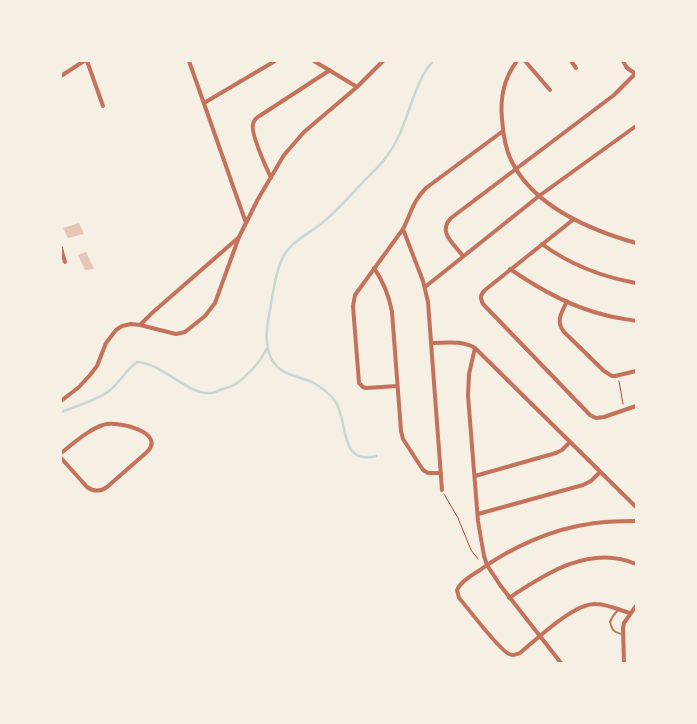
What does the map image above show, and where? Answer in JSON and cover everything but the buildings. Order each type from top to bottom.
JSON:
[{"type":"street","points":[[61,76],[86,61],[103,106]]},
{"type":"street","points":[[204,103],[275,61]]},
{"type":"street","points":[[314,61],[357,87]]},
{"type":"street","points":[[61,401],[79,387],[90,375],[97,366],[106,343],[116,330],[122,326],[140,325],[176,334],[185,332],[205,316],[215,303],[246,223],[284,156],[304,132],[357,87],[383,61]]},
{"type":"street","points":[[517,61],[507,77],[502,93],[501,108],[507,150],[516,169],[539,196],[553,207],[574,219],[614,237],[636,243]]},
{"type":"street","points":[[525,61],[550,90]]},
{"type":"street","points":[[571,61],[576,68]]},
{"type":"street","points":[[463,256],[445,233],[447,222],[614,95],[635,74],[627,68],[623,61]]},
{"type":"street","points":[[191,62],[246,223]]},
{"type":"street","points":[[271,178],[252,128],[253,123],[261,114],[330,70]]},
{"type":"street","points":[[425,287],[539,196],[636,126]]},
{"type":"street","points":[[397,386],[366,388],[359,383],[353,306],[358,290],[403,229],[420,194],[503,131]]},
{"type":"street","points":[[574,219],[482,293],[481,300],[590,415],[600,418],[636,406]]},
{"type":"street","points":[[403,229],[425,287],[428,302],[442,490]]},
{"type":"street","points":[[140,325],[239,238]]},
{"type":"street","points":[[542,244],[586,268],[636,283]]},
{"type":"street","points":[[61,248],[64,262]]},
{"type":"street","points":[[374,268],[381,279],[390,304],[403,439],[423,470],[428,473],[441,473]]},
{"type":"street","points":[[510,269],[543,290],[567,301],[605,315],[636,321]]},
{"type":"street","points":[[567,301],[560,319],[562,329],[604,371],[612,376],[636,370]]},
{"type":"street","points":[[431,344],[463,343],[474,348],[636,507]]},
{"type":"street","points":[[474,348],[468,396],[478,514],[482,546],[487,565],[509,598],[561,663]]},
{"type":"street","points":[[61,453],[90,431],[110,423],[142,431],[151,440],[150,448],[147,452],[103,490],[92,490],[61,458]]},
{"type":"street","points":[[475,476],[556,453],[570,442]]},
{"type":"street","points":[[478,514],[583,485],[591,481],[600,472]]},
{"type":"street","points":[[630,613],[600,604],[586,605],[570,612],[520,653],[512,655],[508,654],[498,645],[459,598],[457,590],[462,583],[487,565],[524,544],[567,529],[589,524],[636,521]]},
{"type":"street","points":[[509,598],[536,580],[581,560],[598,557],[612,558],[636,564]]},
{"type":"street","points":[[624,663],[624,623],[636,606]]},
{"type":"lane","points":[[618,610],[610,622],[612,630],[617,634],[623,634]]},
{"type":"path","points":[[618,376],[624,410]]},
{"type":"path","points":[[442,490],[458,518],[471,550],[487,565]]},
{"type":"waterway","points":[[376,456],[364,457],[356,454],[350,448],[339,409],[328,393],[312,382],[284,371],[274,364],[267,346],[268,322],[276,277],[285,253],[294,243],[333,214],[385,159],[403,127],[422,77],[433,61]]},
{"type":"waterway","points":[[61,412],[105,394],[137,362],[156,368],[193,389],[212,393],[240,381],[259,362],[267,348]]}]
